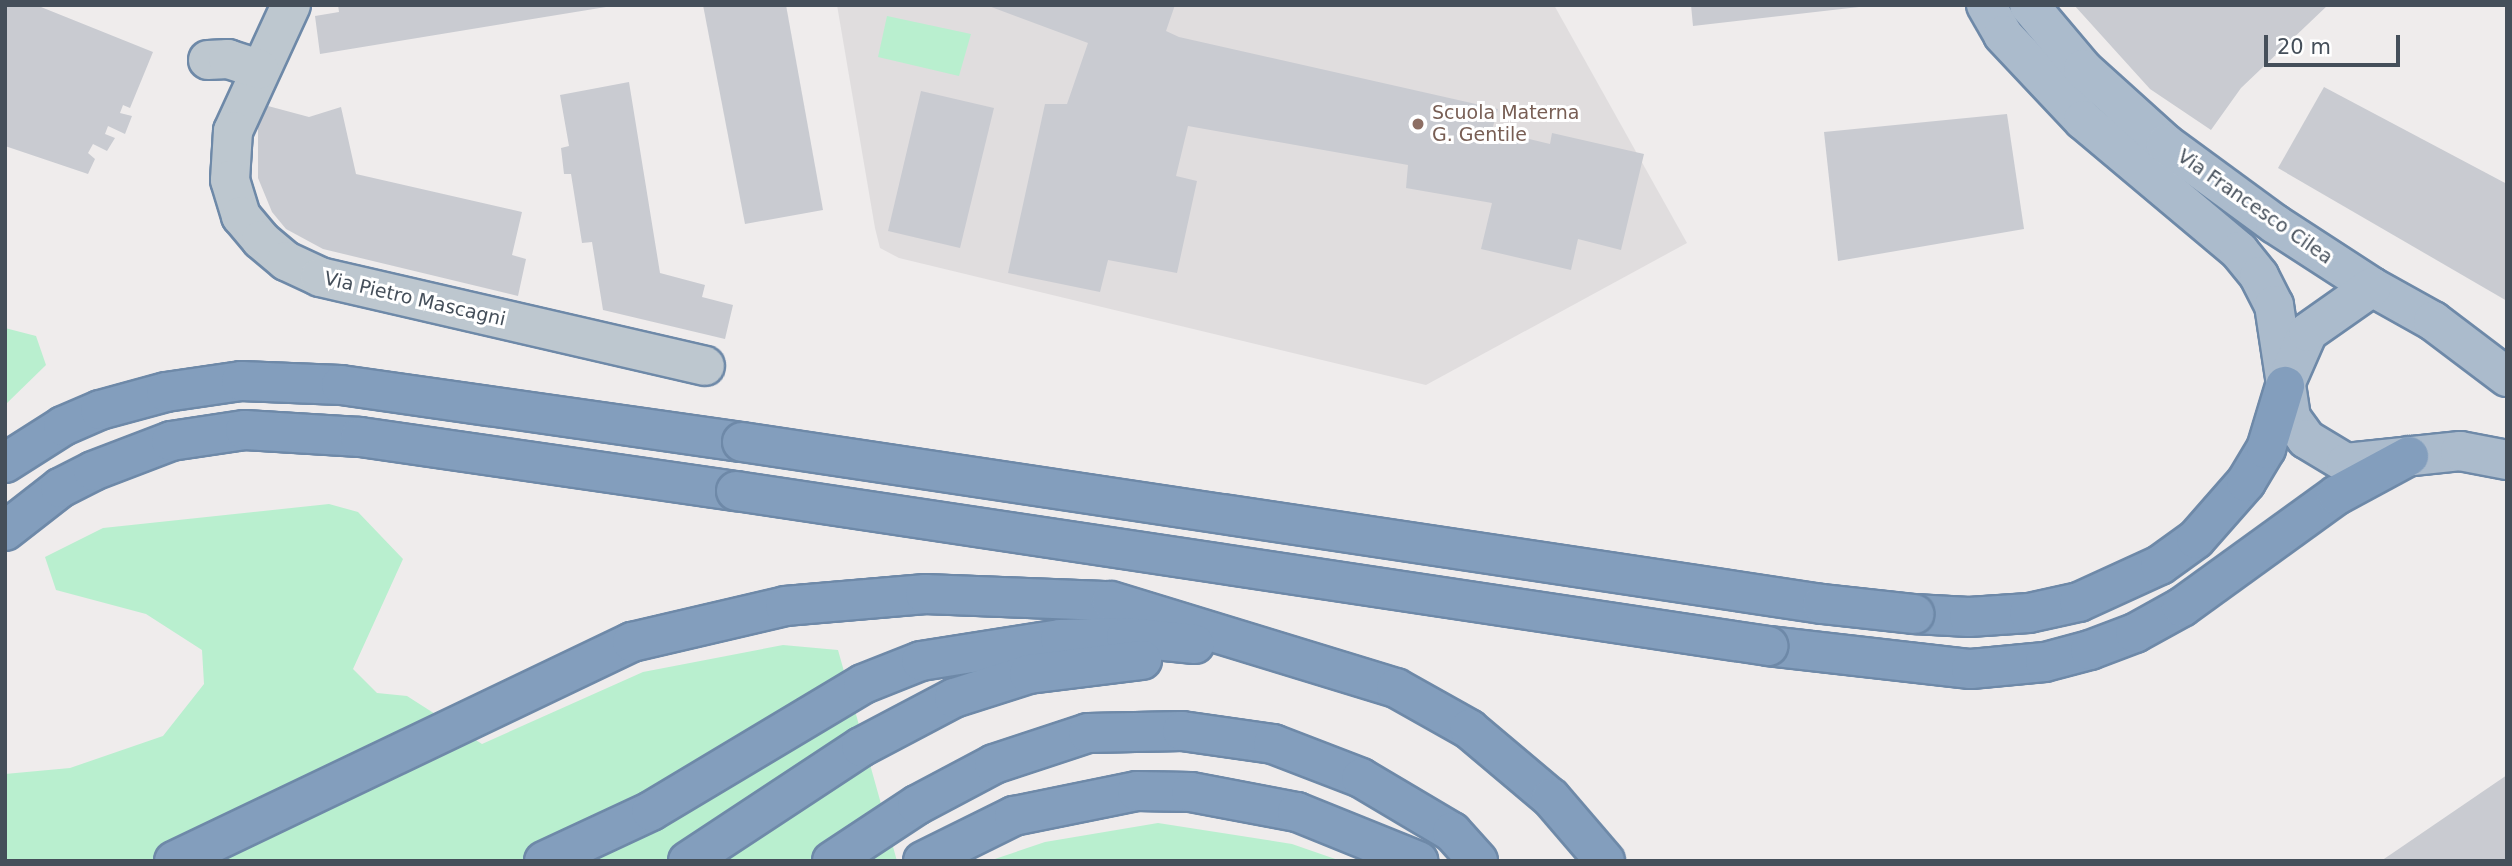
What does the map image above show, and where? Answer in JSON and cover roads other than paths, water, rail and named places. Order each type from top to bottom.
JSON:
[{"type":"highway","points":[[5,463],[30,445],[100,410],[166,392],[241,382],[341,385],[742,442],[1822,604],[1969,617],[2029,613],[2120,586],[2196,539],[2246,482],[2266,449],[2285,386]]},
{"type":"highway","points":[[5,531],[61,488],[93,471],[172,441],[245,430],[360,437],[1769,646],[1971,669],[2045,662],[2135,633],[2182,607],[2337,495],[2409,456]]},
{"type":"highway","points":[[174,861],[257,825],[521,692],[632,642],[683,627],[785,606],[925,594],[1111,601],[1396,688],[1469,729],[1551,799],[1605,861]]},
{"type":"highway","points":[[544,861],[651,811],[831,703],[921,661],[1060,639],[1126,637],[1284,653]]},
{"type":"highway","points":[[688,861],[861,747],[954,698],[1029,674],[1124,661],[1284,653]]},
{"type":"highway","points":[[832,861],[917,805],[994,764],[1088,733],[1182,731],[1273,744],[1350,773],[1451,832],[1478,861]]},
{"type":"highway","points":[[932,855],[1014,816],[1087,799],[1164,791],[1246,800],[1297,812],[1418,861]]},
{"type":"main road","name":"Via Francesco Cilea","points":[[1986,5],[2003,35],[2082,120],[2239,251],[2274,305],[2291,418],[2306,439],[2325,453],[2346,463],[2368,464],[2409,456]]},
{"type":"main road","name":"Via Francesco Cilea","points":[[2029,5],[2083,69],[2166,144],[2275,224],[2372,288],[2433,321],[2507,377]]},
{"type":"main road","points":[[2285,386],[2308,332],[2372,288]]},
{"type":"main road","points":[[2409,456],[2460,450],[2507,460]]},
{"type":"street","name":"Via Pietro Mascagni","points":[[291,5],[259,69],[233,131],[230,180],[241,216],[286,261],[320,277],[364,289],[705,366]]},
{"type":"street","points":[[208,60],[228,59],[259,69]]},
{"type":"place","name":"Scuola Materna G. Gentile","points":[[1418,124]]}]
